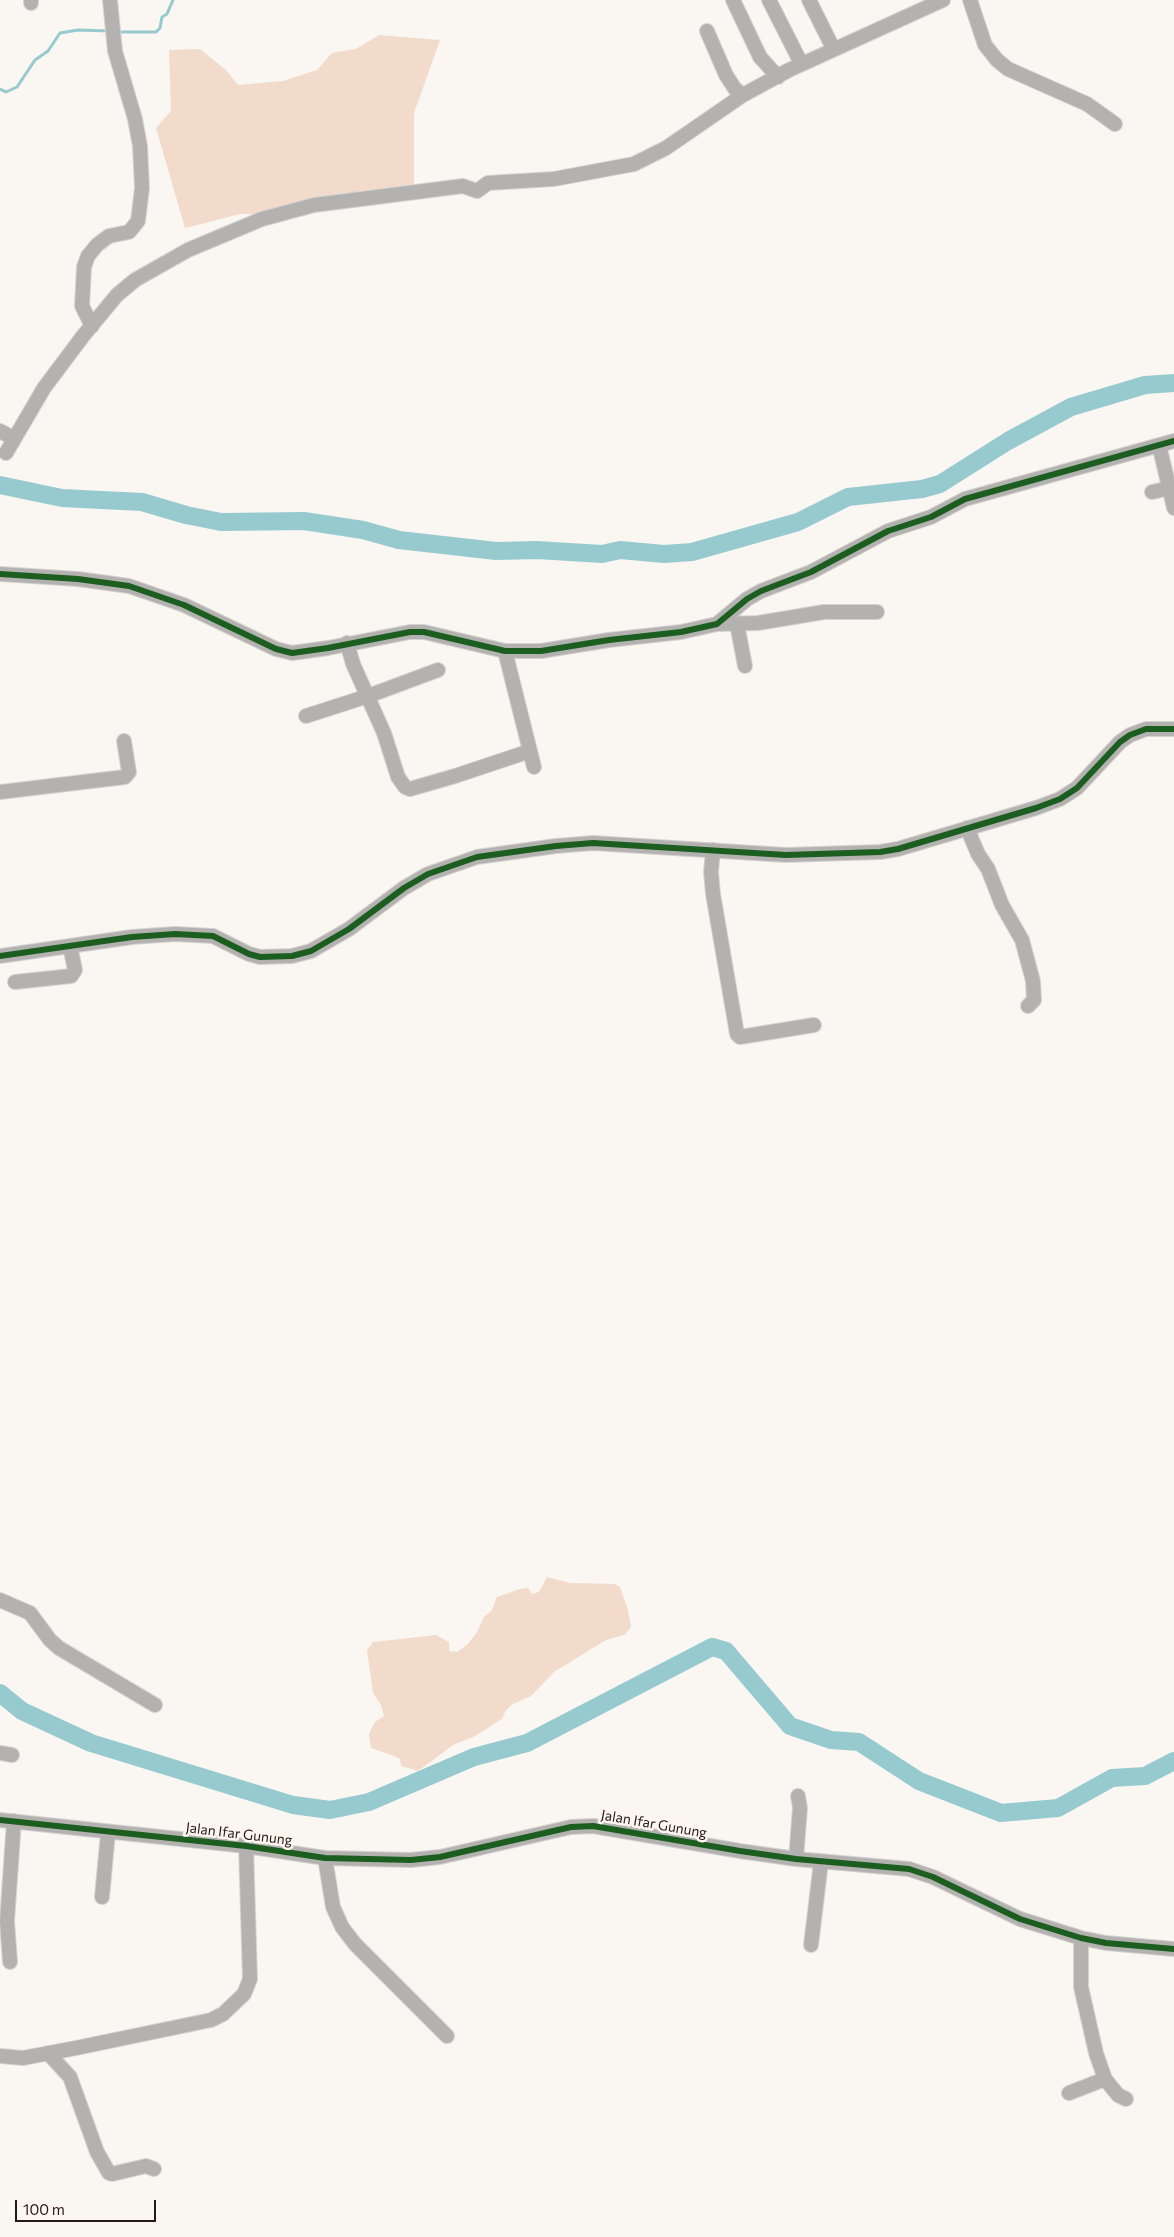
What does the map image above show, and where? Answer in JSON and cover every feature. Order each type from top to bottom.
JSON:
[{"type":"street","points":[[92,326],[82,306],[84,267],[88,256],[97,245],[109,236],[129,232],[134,226],[140,210],[142,188],[140,146],[136,119],[124,86],[113,35],[110,0]]},
{"type":"street","points":[[733,0],[760,57],[778,77]]},
{"type":"street","points":[[769,0],[801,63]]},
{"type":"street","points":[[809,0],[833,48]]},
{"type":"street","points":[[6,453],[13,438],[44,388],[117,295],[135,280],[188,250],[262,219],[314,206],[462,186],[477,191],[488,183],[554,179],[634,164],[666,148],[743,95],[801,63],[943,0]]},
{"type":"street","points":[[970,0],[985,45],[997,60],[1008,69],[1087,104],[1115,124]]},
{"type":"street","points":[[707,31],[726,75],[735,88],[743,95]]},
{"type":"street","points":[[0,431],[13,438]]},
{"type":"street","points":[[716,624],[747,599],[761,591],[812,572],[888,531],[931,517],[966,499],[1174,441]]},
{"type":"street","points":[[1159,445],[1172,487],[1174,508]]},
{"type":"street","points":[[1152,492],[1172,487]]},
{"type":"street","points":[[0,574],[129,586],[156,594],[209,616],[283,651],[309,651],[410,632],[424,632],[505,651],[541,651],[626,637],[681,632],[716,624],[758,623],[824,612],[877,612]]},
{"type":"street","points":[[737,624],[745,666]]},
{"type":"street","points":[[346,643],[384,733],[398,777],[405,787],[410,789],[439,781],[530,752]]},
{"type":"street","points":[[505,651],[534,767]]},
{"type":"street","points":[[306,716],[368,696],[438,670]]},
{"type":"street","points":[[0,956],[141,936],[198,934],[218,938],[254,956],[284,958],[311,951],[328,942],[349,929],[404,888],[428,874],[477,857],[556,846],[593,843],[786,855],[880,852],[916,844],[1060,799],[1077,788],[1120,742],[1130,735],[1146,729],[1174,729]]},
{"type":"street","points":[[0,792],[125,777],[128,772],[124,741]]},
{"type":"street","points":[[967,828],[978,854],[988,869],[1002,904],[1022,940],[1033,981],[1034,1000],[1028,1006]]},
{"type":"street","points":[[713,850],[710,872],[712,894],[737,1034],[740,1037],[814,1025]]},
{"type":"street","points":[[15,982],[71,976],[75,970],[70,946]]},
{"type":"street","points":[[0,1600],[30,1614],[50,1640],[59,1648],[155,1705]]},
{"type":"street","points":[[796,1859],[800,1808],[798,1796]]},
{"type":"street","name":"Jalan Ifar Gunung","points":[[0,1820],[108,1833],[246,1846],[325,1858],[411,1860],[440,1858],[580,1826],[593,1826],[796,1859],[909,1869],[934,1877],[1020,1919],[1082,1938],[1106,1943],[1174,1949]]},
{"type":"street","points":[[10,1962],[7,1921],[14,1822]]},
{"type":"street","points":[[102,1897],[108,1833]]},
{"type":"street","points":[[0,2056],[23,2058],[48,2054],[211,2020],[223,2014],[238,2001],[248,1988],[250,1979],[246,1846]]},
{"type":"street","points":[[325,1858],[333,1907],[342,1927],[355,1944],[447,2036]]},
{"type":"street","points":[[811,1945],[821,1862]]},
{"type":"street","points":[[1082,1938],[1081,1987],[1087,2017],[1105,2079],[1118,2095],[1126,2099]]},
{"type":"street","points":[[48,2054],[70,2077],[97,2152],[109,2173],[112,2174],[146,2166],[154,2169]]},
{"type":"street","points":[[1069,2093],[1105,2079]]},
{"type":"shaded area","points":[[379,35],[440,40],[414,113],[414,188],[260,214],[240,214],[185,228],[156,128],[171,111],[169,50],[200,49],[226,70],[238,85],[283,81],[317,70],[332,53],[356,49]]},
{"type":"shaded area","points":[[547,1577],[570,1583],[615,1584],[620,1587],[628,1610],[631,1627],[624,1635],[606,1640],[554,1672],[531,1696],[513,1704],[506,1710],[502,1719],[475,1736],[453,1745],[418,1771],[401,1766],[400,1759],[371,1748],[369,1734],[375,1722],[384,1716],[381,1705],[373,1693],[367,1650],[373,1642],[436,1635],[449,1642],[449,1651],[457,1652],[468,1644],[477,1632],[484,1617],[492,1610],[497,1597],[528,1588],[532,1594],[539,1592]]},
{"type":"waterway","points":[[118,32],[156,32],[160,28],[162,17],[167,14],[173,0]]},
{"type":"waterway","points":[[0,89],[6,92],[17,87],[35,60],[48,51],[60,33],[78,30],[109,31]]},
{"type":"waterway","points":[[0,485],[62,498],[142,502],[186,515],[221,522],[304,521],[363,530],[399,540],[496,551],[537,550],[602,554],[620,550],[664,554],[692,552],[798,522],[848,497],[922,489],[940,484],[1008,441],[1071,407],[1145,385],[1174,383]]},
{"type":"waterway","points":[[0,1693],[22,1711],[91,1743],[293,1805],[330,1810],[369,1802],[474,1757],[527,1743],[712,1647],[726,1651],[790,1726],[831,1740],[859,1742],[919,1781],[1001,1813],[1058,1808],[1112,1778],[1145,1776],[1174,1761]]},
{"type":"cycle path","points":[[0,574],[78,579],[129,586],[184,605],[276,649],[292,653],[410,632],[424,632],[505,651],[541,651],[609,640],[681,632],[717,624],[747,599],[761,591],[811,572],[888,531],[931,517],[965,499],[1174,441]]},
{"type":"cycle path","points":[[0,956],[132,937],[175,934],[213,936],[249,954],[260,957],[292,956],[311,951],[349,929],[404,888],[428,874],[477,857],[556,846],[593,843],[786,855],[880,852],[898,849],[1036,808],[1060,799],[1077,788],[1120,742],[1130,735],[1146,729],[1174,729]]},
{"type":"cycle path","points":[[0,1820],[246,1846],[325,1858],[411,1860],[440,1857],[571,1827],[593,1826],[796,1859],[909,1869],[933,1877],[1020,1919],[1081,1938],[1106,1943],[1174,1949]]}]
